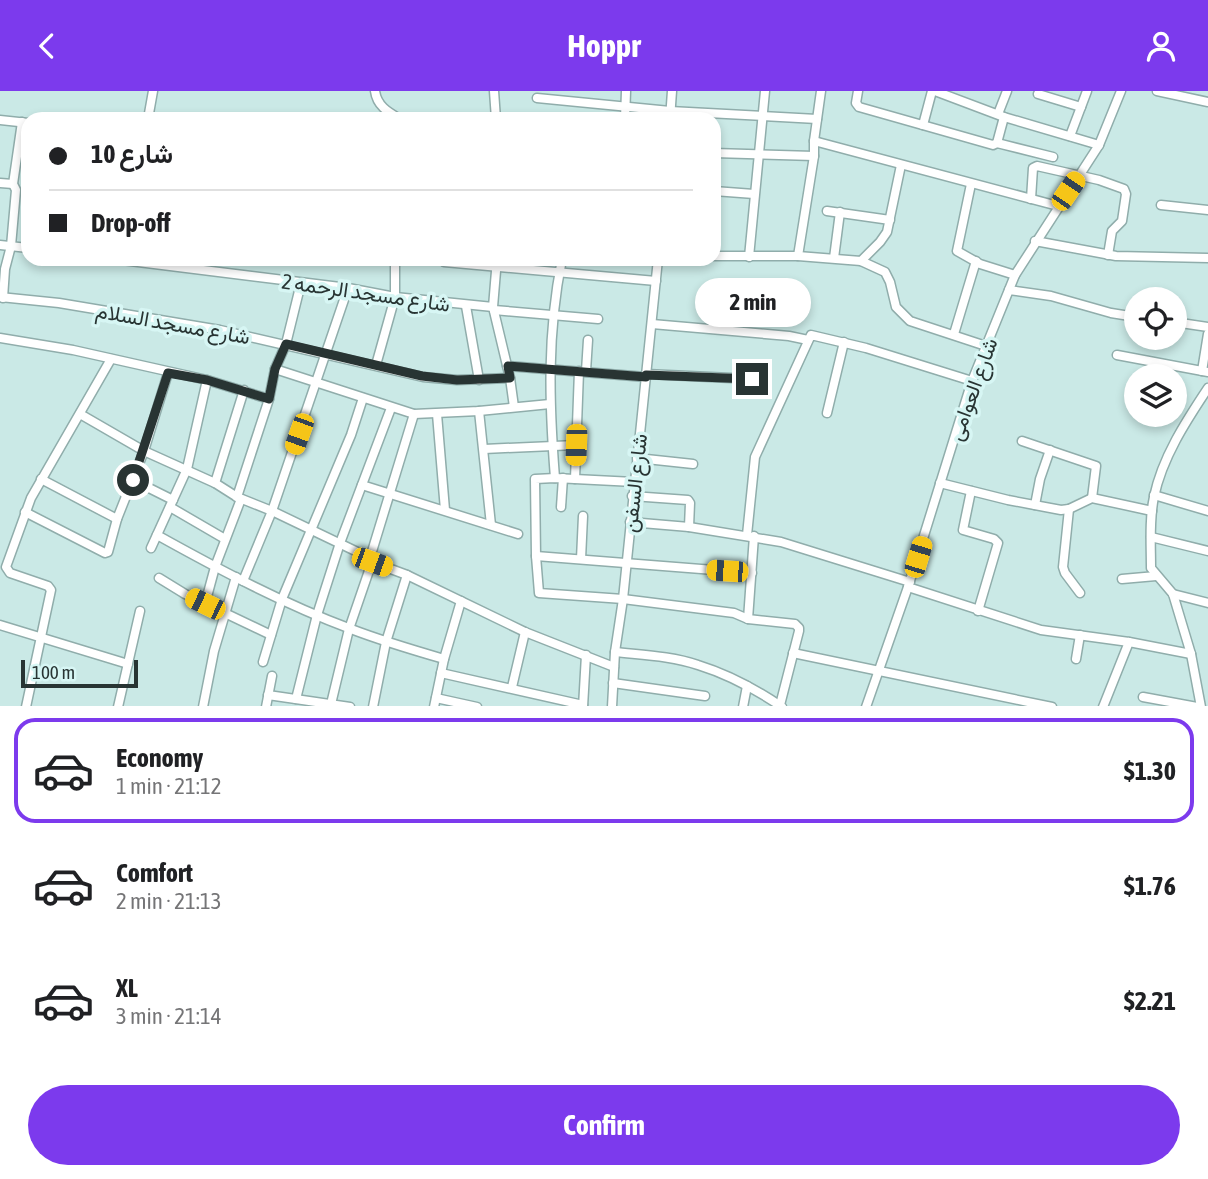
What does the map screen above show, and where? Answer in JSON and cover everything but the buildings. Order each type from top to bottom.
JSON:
[{"type":"street","points":[[149,112],[153,91]]},
{"type":"street","points":[[375,91],[379,104],[387,112]]},
{"type":"street","points":[[494,91],[496,112]]},
{"type":"street","points":[[625,112],[626,91]]},
{"type":"street","points":[[670,112],[672,91]]},
{"type":"street","points":[[749,257],[765,91]]},
{"type":"street","points":[[798,256],[821,91]]},
{"type":"street","points":[[858,91],[856,103],[859,107],[993,145],[997,143],[1053,157]]},
{"type":"street","points":[[997,143],[1007,91]]},
{"type":"street","points":[[1070,136],[1087,91]]},
{"type":"street","name":"شارع العوامى","points":[[866,706],[909,585],[972,381],[1014,275],[1099,145],[1121,91]]},
{"type":"street","points":[[1157,91],[1208,102]]},
{"type":"street","points":[[923,125],[938,92],[1001,115],[1099,145]]},
{"type":"street","points":[[1038,94],[1081,107]]},
{"type":"street","points":[[537,98],[625,106],[655,112]]},
{"type":"street","points":[[721,116],[817,120]]},
{"type":"street","points":[[0,120],[21,123]]},
{"type":"street","points":[[814,141],[1058,206]]},
{"type":"street","points":[[1,297],[11,246],[21,149]]},
{"type":"street","points":[[721,153],[814,156]]},
{"type":"street","points":[[861,261],[887,232],[901,165]]},
{"type":"street","points":[[1031,199],[1034,167],[1099,180],[1126,190],[1122,221],[1112,231],[1108,255]]},
{"type":"street","points":[[0,183],[21,189]]},
{"type":"street","points":[[971,184],[957,251],[1014,275]]},
{"type":"street","points":[[721,192],[754,194]]},
{"type":"street","points":[[1161,205],[1208,210]]},
{"type":"street","points":[[827,211],[890,220]]},
{"type":"street","points":[[834,258],[841,212]]},
{"type":"street","points":[[1035,241],[1108,255],[1208,258]]},
{"type":"street","points":[[0,245],[21,247]]},
{"type":"street","points":[[721,256],[798,256],[861,261],[885,272],[896,307],[910,321],[986,346]]},
{"type":"street","points":[[954,334],[976,261]]},
{"type":"street","name":"شارع مسجد الرحمه 2","points":[[169,266],[348,288],[466,306],[598,319]]},
{"type":"street","points":[[376,365],[396,297],[395,266]]},
{"type":"street","points":[[496,266],[493,308],[508,366],[514,407]]},
{"type":"street","points":[[524,266],[656,281]]},
{"type":"street","points":[[560,266],[552,316],[549,368],[553,445],[561,507]]},
{"type":"street","name":"شارع السفن","points":[[612,706],[615,652],[623,600],[657,266]]},
{"type":"street","points":[[205,604],[269,399],[275,369],[286,344],[301,283]]},
{"type":"street","points":[[203,706],[225,614],[272,510],[348,288]]},
{"type":"street","points":[[1009,290],[1051,296],[1124,315]]},
{"type":"street","name":"شارع مسجد السلام","points":[[1,297],[80,306],[220,330],[422,376],[479,380],[510,378]]},
{"type":"street","points":[[466,306],[479,380]]},
{"type":"street","points":[[652,324],[808,340]]},
{"type":"street","points":[[1187,324],[1208,327]]},
{"type":"street","points":[[748,619],[755,457],[808,340],[814,334],[972,381]]},
{"type":"street","points":[[1117,355],[1205,371],[1208,334]]},
{"type":"street","points":[[0,338],[207,380],[269,399]]},
{"type":"street","points":[[575,479],[582,371],[588,340]]},
{"type":"street","points":[[827,413],[844,342]]},
{"type":"street","points":[[26,706],[51,590],[48,586],[10,573],[6,569],[25,512],[41,479],[111,359]]},
{"type":"street","points":[[508,366],[646,376],[752,379]]},
{"type":"street","points":[[275,369],[414,414],[550,404]]},
{"type":"street","points":[[25,512],[107,553],[117,519],[144,451],[168,373]]},
{"type":"street","points":[[151,548],[187,470],[207,380]]},
{"type":"street","points":[[1143,697],[1199,706],[1191,654],[1173,594],[1151,568],[1151,537],[1154,495],[1177,439],[1208,388]]},
{"type":"street","points":[[215,483],[244,390]]},
{"type":"street","points":[[263,662],[282,599],[351,435],[363,398]]},
{"type":"street","points":[[296,699],[317,615],[340,543],[391,408]]},
{"type":"street","points":[[479,411],[491,525]]},
{"type":"street","points":[[80,414],[144,451],[215,483],[239,498],[272,510],[525,632],[614,667]]},
{"type":"street","points":[[331,704],[349,629],[414,414]]},
{"type":"street","points":[[437,414],[444,510]]},
{"type":"street","points":[[1022,441],[1096,466],[1092,498]]},
{"type":"street","points":[[484,449],[576,445]]},
{"type":"street","points":[[1035,505],[1042,471],[1050,450]]},
{"type":"street","points":[[637,458],[693,464]]},
{"type":"street","points":[[41,479],[117,519]]},
{"type":"street","points":[[615,652],[698,665],[747,686],[781,706],[799,631],[798,626],[748,619],[734,613],[541,594],[536,556],[535,479],[634,482]]},
{"type":"street","points":[[133,480],[225,539]]},
{"type":"street","points":[[940,483],[1061,510],[1092,498],[1152,511]]},
{"type":"street","points":[[362,485],[518,534]]},
{"type":"street","points":[[971,491],[963,530],[994,539],[998,543],[978,611]]},
{"type":"street","points":[[1154,495],[1208,511]]},
{"type":"street","points":[[632,496],[688,500],[689,527]]},
{"type":"street","points":[[1069,509],[1063,567],[1080,593]]},
{"type":"street","points":[[581,559],[583,516]]},
{"type":"street","points":[[630,522],[689,527],[781,542],[1041,631],[1129,642],[1191,654]]},
{"type":"street","points":[[157,535],[215,567],[349,629],[444,659]]},
{"type":"street","points":[[1151,537],[1208,551]]},
{"type":"street","points":[[536,556],[752,573]]},
{"type":"street","points":[[373,706],[386,642],[407,575]]},
{"type":"street","points":[[1122,579],[1156,576]]},
{"type":"street","points":[[159,578],[205,604],[271,635]]},
{"type":"street","points":[[1173,594],[1208,603]]},
{"type":"street","points":[[461,601],[435,702],[477,706]]},
{"type":"street","points":[[118,706],[140,611]]},
{"type":"street","points":[[0,625],[128,664]]},
{"type":"street","points":[[512,687],[525,632]]},
{"type":"street","points":[[1076,659],[1080,635]]},
{"type":"street","points":[[1103,706],[1129,642]]},
{"type":"street","points":[[793,653],[1052,706]]},
{"type":"street","points":[[441,673],[512,687],[583,706],[586,655]]},
{"type":"street","points":[[266,706],[272,676]]},
{"type":"street","points":[[613,683],[705,696]]},
{"type":"street","points":[[743,706],[747,686]]},
{"type":"street","points":[[268,695],[346,706]]},
{"type":"route","points":[[133,480],[168,373],[207,380],[269,399],[275,369],[286,344],[440,379],[510,378],[508,366],[646,377],[752,379]]}]
